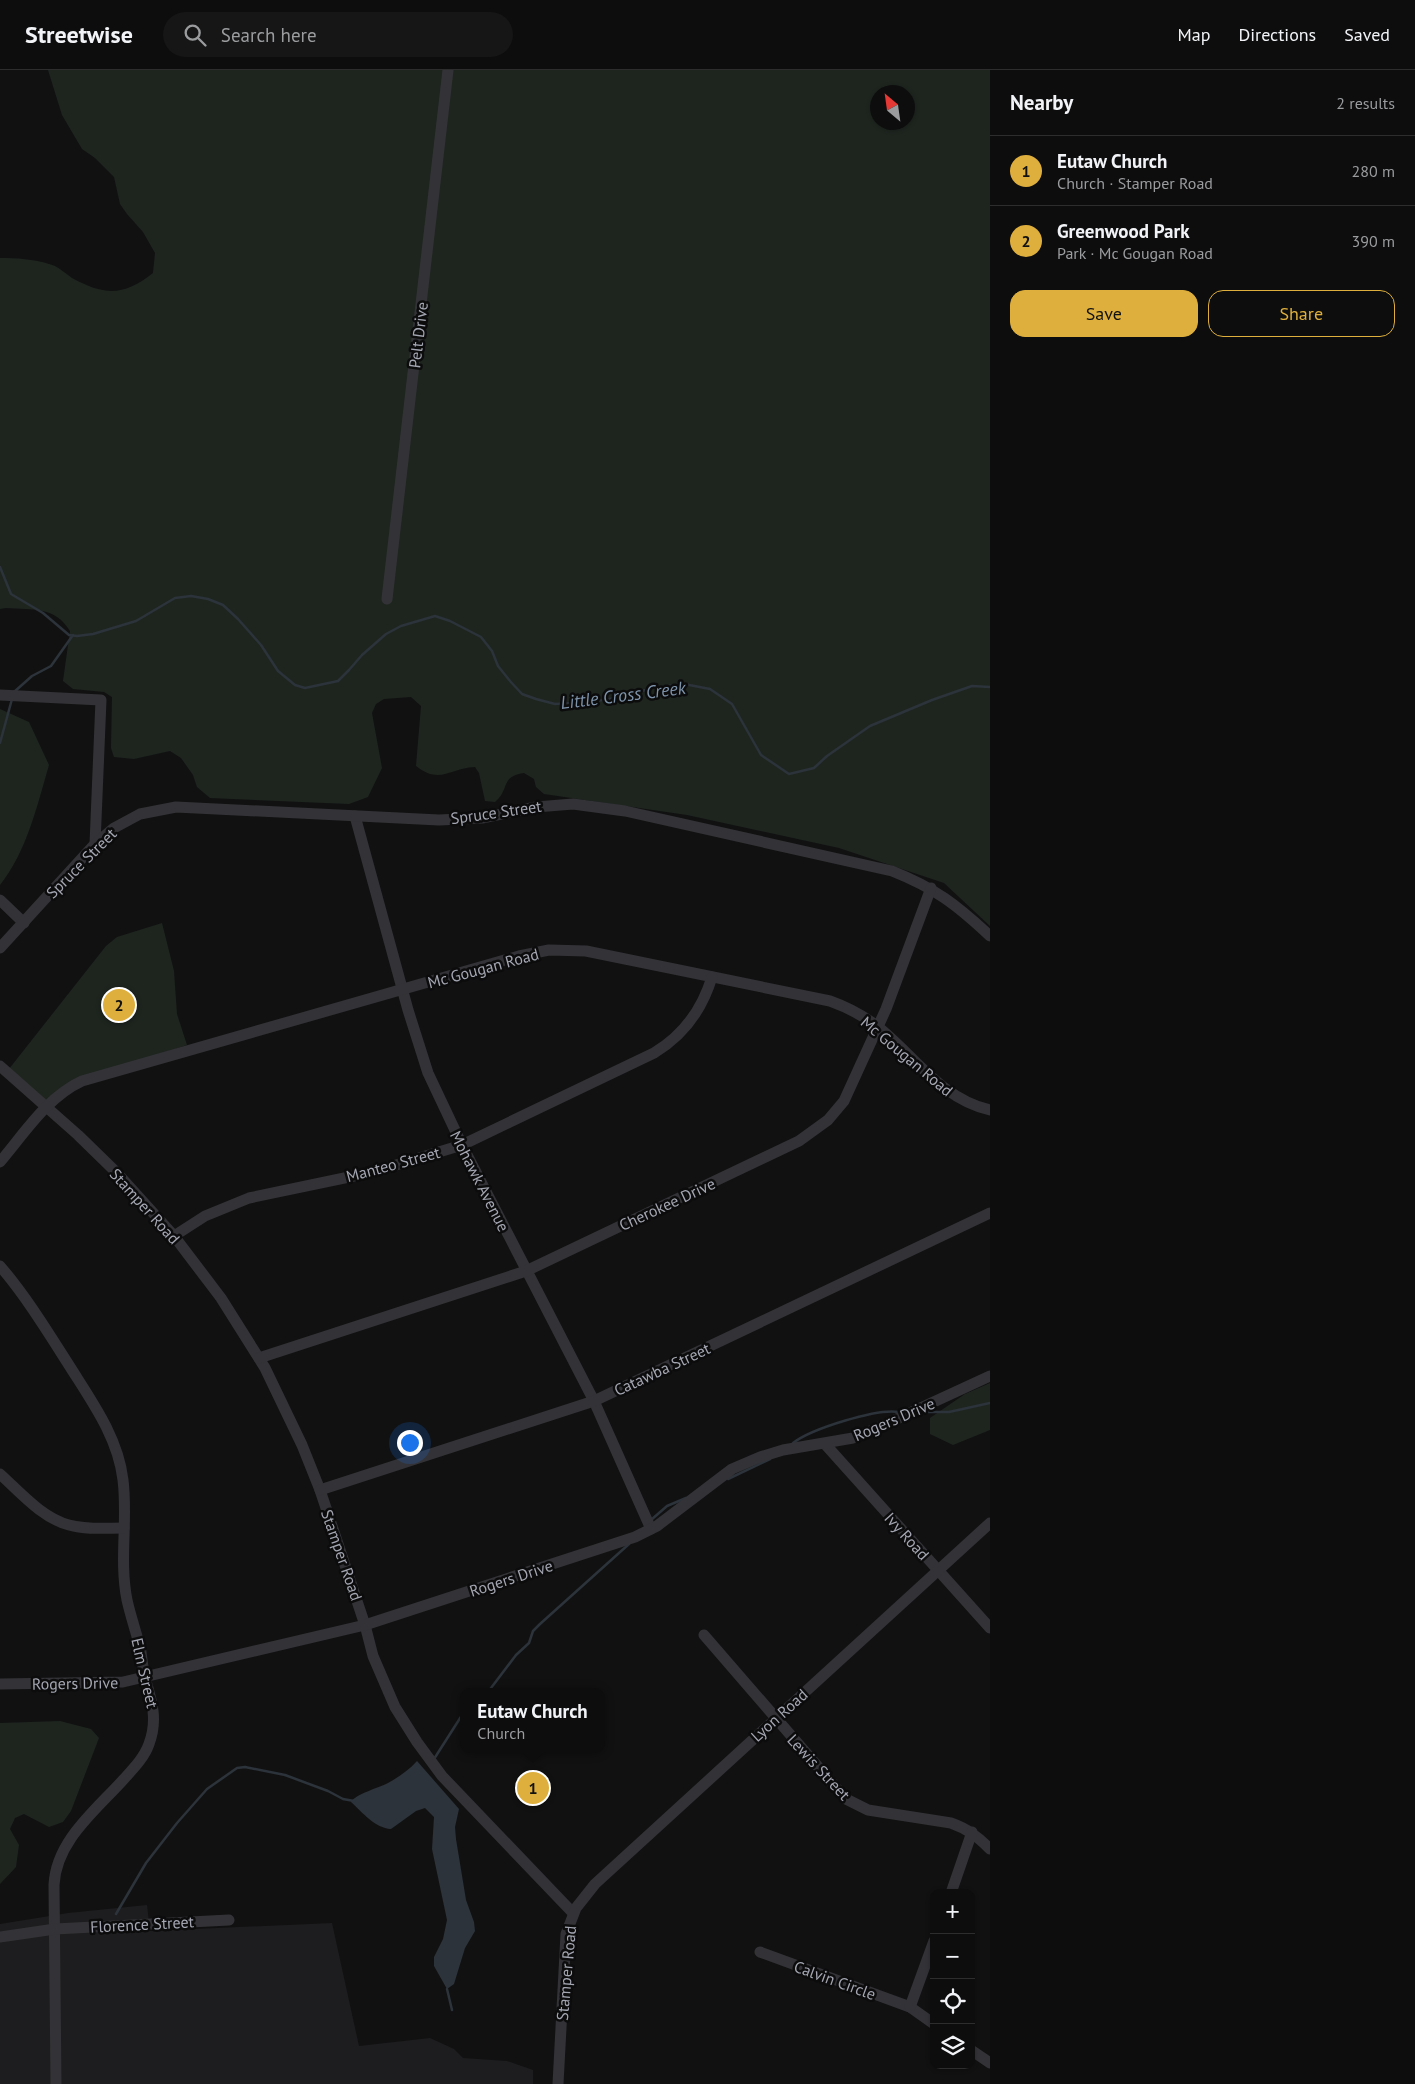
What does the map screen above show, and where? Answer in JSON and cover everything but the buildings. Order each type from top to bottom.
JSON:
[{"type":"street","name":"Pelt Drive","points":[[388,599],[448,70]]},
{"type":"street","points":[[0,695],[101,700],[95,844]]},
{"type":"street","name":"Spruce Street","points":[[0,948],[95,844],[124,822],[140,814],[164,808],[464,819],[563,804],[616,810],[869,864],[892,871],[931,888],[958,906],[990,936]]},
{"type":"street","name":"Mohawk Avenue","points":[[355,816],[418,1045],[428,1073],[462,1145],[594,1401],[651,1529]]},
{"type":"street","name":"Cherokee Drive","points":[[259,1358],[526,1271],[799,1141],[814,1132],[828,1120],[844,1101],[878,1027],[931,888]]},
{"type":"street","points":[[0,900],[24,923]]},
{"type":"street","name":"Mc Gougan Road","points":[[0,1162],[61,1093],[82,1081],[520,956],[549,950],[586,951],[830,1001],[847,1007],[878,1027],[947,1091],[968,1104],[990,1110]]},
{"type":"street","name":"Manteo Street","points":[[174,1236],[205,1216],[249,1198],[373,1172],[462,1145],[665,1047],[691,1022],[700,1006],[712,976]]},
{"type":"street","name":"Stamper Road","points":[[0,1066],[117,1173],[174,1236],[221,1298],[259,1358],[284,1406],[320,1490],[382,1679],[398,1713],[424,1753],[444,1778],[573,1913],[566,1934],[558,2084]]},
{"type":"street","name":"Catawba Street","points":[[320,1490],[594,1401],[990,1213]]},
{"type":"street","name":"Elm Street","points":[[0,1266],[48,1333],[109,1431],[120,1461],[125,1503],[124,1583],[153,1704],[154,1716],[148,1746],[136,1766],[74,1835],[61,1855],[54,1878],[56,2084]]},
{"type":"street","name":"Rogers Drive","points":[[0,1684],[100,1684],[123,1682],[365,1625],[624,1541],[651,1529],[732,1469],[743,1464],[783,1450],[852,1438],[876,1429],[990,1376]]},
{"type":"street","name":"Ivy Road","points":[[825,1444],[990,1628]]},
{"type":"street","points":[[0,1474],[33,1504],[50,1516],[68,1525],[87,1528],[124,1528]]},
{"type":"street","name":"Lyon Road","points":[[573,1913],[595,1884],[990,1523]]},
{"type":"street","name":"Lewis Street","points":[[704,1636],[838,1791],[857,1806],[868,1810],[951,1824],[972,1832]]},
{"type":"street","points":[[952,1889],[972,1832],[990,1849]]},
{"type":"street","name":"Florence Street","points":[[0,1937],[55,1929],[229,1920]]},
{"type":"street","points":[[910,2007],[930,1951]]},
{"type":"street","name":"Calvin Circle","points":[[760,1952],[910,2007],[930,2021]]},
{"type":"street","points":[[975,2053],[990,2063]]},
{"type":"shaded area","points":[[48,70],[990,70],[990,926],[944,883],[839,848],[687,815],[544,794],[536,787],[534,779],[524,773],[511,777],[508,780],[500,797],[495,802],[485,801],[479,773],[475,767],[439,775],[424,772],[416,766],[421,706],[411,697],[384,699],[376,704],[372,713],[382,768],[368,797],[349,804],[210,798],[197,787],[193,775],[181,758],[170,751],[134,759],[114,757],[111,748],[112,697],[104,692],[73,689],[63,681],[70,631],[64,623],[50,613],[42,611],[0,609],[0,258],[43,262],[52,265],[84,284],[94,288],[114,291],[133,286],[153,273],[155,253],[143,232],[120,204],[114,177],[95,158],[82,149],[62,115]]},
{"type":"shaded area","points":[[0,709],[29,722],[49,765],[24,843],[0,885]]},
{"type":"shaded area","points":[[162,923],[174,971],[177,1014],[187,1045],[63,1086],[46,1100],[9,1069],[106,946],[117,937]]},
{"type":"shaded area","points":[[990,1383],[990,1430],[953,1445],[930,1434],[930,1418],[965,1394]]},
{"type":"shaded area","points":[[60,1721],[91,1729],[99,1738],[71,1811],[63,1822],[49,1827],[24,1814],[15,1818],[10,1829],[19,1845],[16,1867],[0,1884],[0,1723]]},
{"type":"shaded area","points":[[417,1761],[459,1809],[455,1827],[456,1839],[466,1900],[474,1922],[475,1931],[465,1948],[454,1984],[447,1989],[434,1966],[434,1957],[443,1939],[447,1920],[432,1849],[434,1817],[425,1808],[416,1811],[391,1829],[385,1828],[370,1819],[351,1802],[362,1794],[388,1783]]},
{"type":"shaded area","points":[[147,1905],[150,1931],[332,1923],[359,2046],[430,2038],[454,2049],[463,2058],[507,2061],[533,2070],[533,2084],[0,2084],[0,1924],[68,1913]]},
{"type":"waterway","name":"Little Cross Creek","points":[[0,567],[11,594],[43,613],[69,635],[93,634],[136,621],[175,598],[191,596],[208,599],[223,605],[238,619],[261,645],[278,671],[295,685],[305,688],[338,681],[362,655],[386,634],[401,626],[435,616],[450,621],[481,637],[492,651],[498,666],[510,681],[522,694],[536,699],[555,704],[589,702],[623,697],[652,688],[684,684],[710,689],[732,704],[761,755],[789,774],[814,768],[827,756],[870,726],[932,700],[972,686],[990,687]]},
{"type":"waterway","points":[[14,692],[32,676],[51,666],[73,635]]},
{"type":"waterway","points":[[0,743],[12,699]]},
{"type":"waterway","points":[[924,1412],[949,1412],[990,1403]]},
{"type":"waterway","points":[[793,1443],[802,1437],[829,1426],[861,1416],[899,1412]]},
{"type":"waterway","points":[[728,1479],[770,1459]]},
{"type":"waterway","points":[[651,1520],[667,1506],[686,1498]]},
{"type":"waterway","points":[[491,1688],[516,1655],[529,1643],[533,1631],[629,1544]]},
{"type":"waterway","points":[[434,1759],[460,1718]]},
{"type":"waterway","points":[[116,1914],[146,1863],[177,1823],[207,1789],[237,1768],[245,1767],[285,1775],[328,1791],[343,1799],[354,1801]]},
{"type":"waterway","points":[[447,1989],[452,2010]]},
{"type":"place","name":"Greenwood Park","points":[[119,1005]]},
{"type":"place","name":"Eutaw Church","points":[[533,1788]]}]
